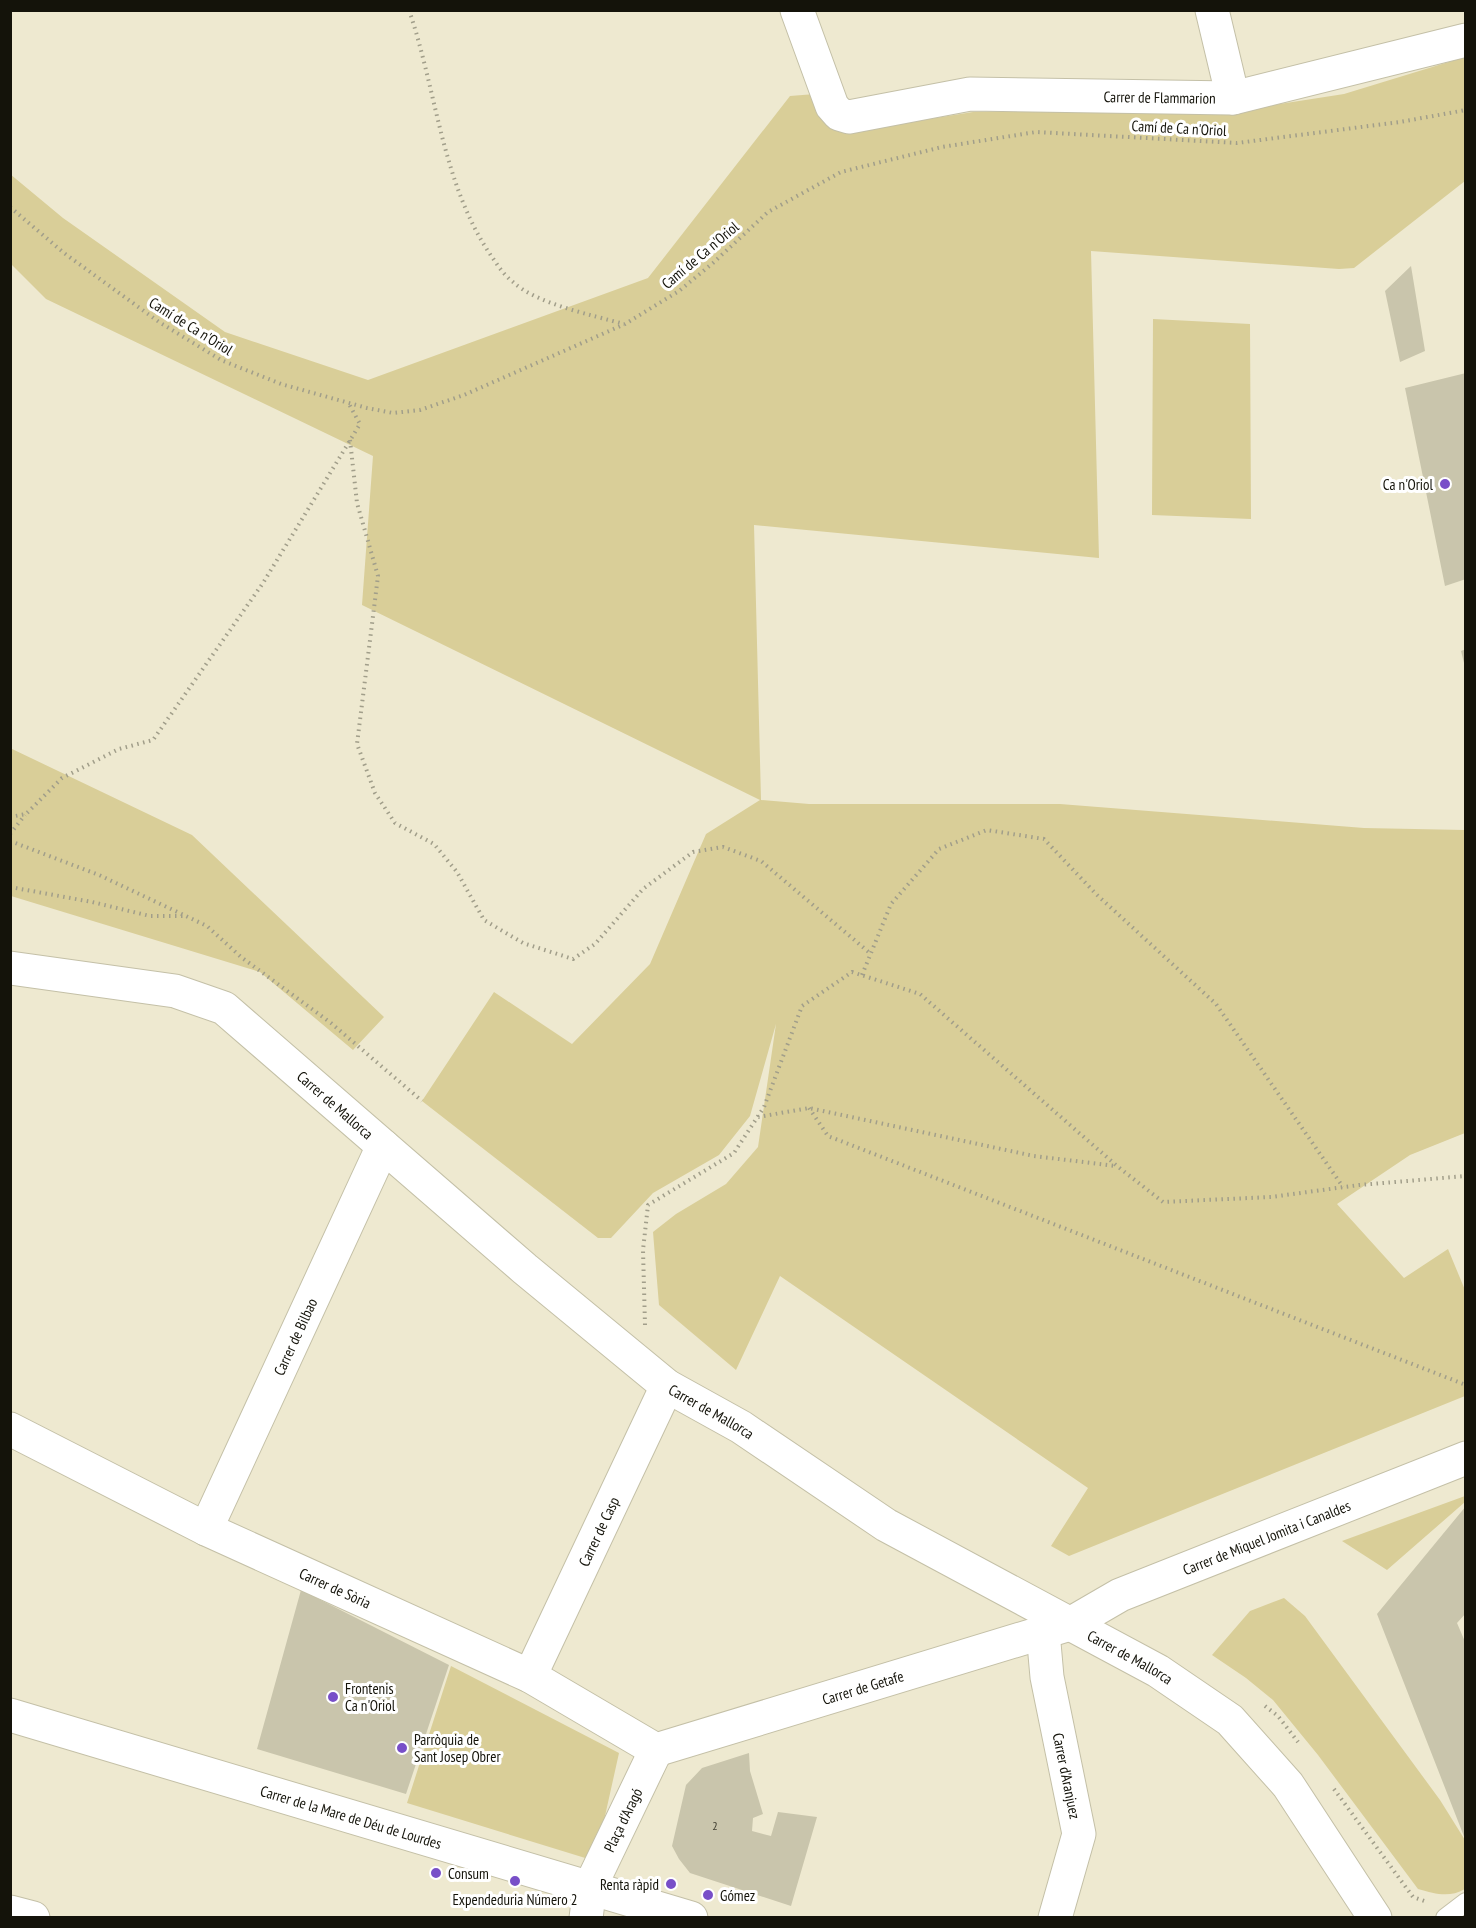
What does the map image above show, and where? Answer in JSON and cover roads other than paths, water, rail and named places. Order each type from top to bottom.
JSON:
[{"type":"street","name":"Carrer de Flammarion","points":[[797,10],[832,106],[839,114],[849,117],[970,94],[1233,98],[1466,40]]},
{"type":"street","points":[[1212,10],[1233,98]]},
{"type":"street","name":"Carrer de Mallorca","points":[[10,968],[175,991],[224,1008],[525,1269],[667,1386],[741,1427],[886,1526],[1057,1628],[1158,1671],[1230,1720],[1288,1785],[1375,1917]]},
{"type":"street","name":"Carrer de Bilbao","points":[[206,1528],[383,1146]]},
{"type":"street","name":"Carrer de Casp","points":[[530,1676],[667,1386]]},
{"type":"street","name":"Carrer de Sòria","points":[[10,1429],[206,1528],[530,1676],[656,1750]]},
{"type":"street","name":"Carrer de Miquel Jomita i Canaldes","points":[[1057,1628],[1120,1595],[1466,1458]]},
{"type":"street","name":"Carrer de Getafe","points":[[656,1750],[1057,1628]]},
{"type":"street","name":"Carrer d'Aranjuez","points":[[1055,1917],[1079,1834],[1047,1677],[1057,1628]]},
{"type":"street","name":"Carrer de la Mare de Déu de Lourdes","points":[[10,1714],[588,1902],[691,1917]]},
{"type":"street","name":"Plaça d'Aragó","points":[[588,1902],[656,1750]]},
{"type":"street","points":[[10,1912],[33,1917]]},
{"type":"lane","points":[[1444,1917],[1466,1902]]},
{"type":"place","name":"Ca n'Oriol","points":[[1445,484]]},
{"type":"place","name":"Frontenis Ca n'Oriol","points":[[333,1697]]},
{"type":"place","name":"Parròquia de Sant Josep Obrer","points":[[402,1748]]},
{"type":"place","name":"Consum","points":[[436,1873]]},
{"type":"place","name":"Expendeduria Número 2","points":[[515,1881]]},
{"type":"place","name":"Renta ràpid","points":[[671,1884]]},
{"type":"place","name":"Gómez","points":[[708,1895]]}]
